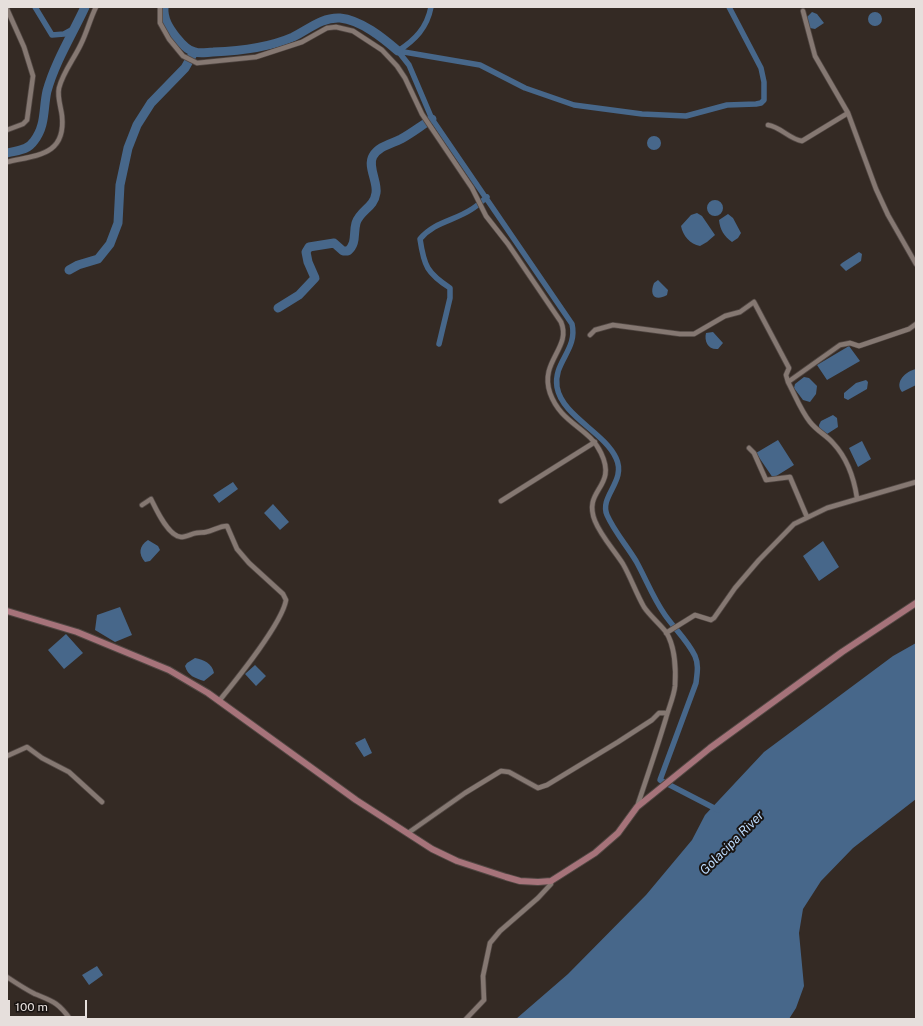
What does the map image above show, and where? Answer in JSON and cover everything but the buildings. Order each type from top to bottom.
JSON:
[{"type":"street","points":[[7,162],[40,156],[52,148],[61,136],[63,128],[59,90],[65,72],[81,44],[96,7]]},
{"type":"street","points":[[160,7],[160,23],[163,30],[183,56],[197,63],[256,57],[302,42],[327,28],[347,28],[362,36],[390,58],[405,78],[422,114],[463,174],[486,216],[508,244],[561,322],[564,328],[564,337],[547,374],[549,391],[562,415],[595,442],[602,454],[606,479],[594,496],[591,506],[595,521],[627,570],[644,606],[666,633],[673,656],[675,686],[637,806]]},
{"type":"street","points":[[7,9],[24,47],[33,76],[27,120],[23,124],[7,130]]},
{"type":"street","points":[[803,11],[815,56],[848,113],[876,189],[888,216],[916,264]]},
{"type":"street","points":[[768,125],[775,126],[782,132],[802,141],[848,113]]},
{"type":"street","points":[[590,335],[595,330],[613,325],[680,334],[694,334],[725,316],[740,312],[754,302],[784,356],[789,368],[786,375],[788,382],[810,421],[843,455],[855,485],[857,498]]},
{"type":"street","points":[[788,382],[840,345],[850,343],[859,346],[908,329],[916,324]]},
{"type":"street","points":[[501,501],[595,442]]},
{"type":"street","points":[[749,448],[754,453],[766,480],[790,477],[807,517]]},
{"type":"street","points":[[666,633],[679,623],[695,615],[706,620],[711,620],[714,618],[735,588],[758,560],[788,528],[807,517],[857,498],[916,482]]},
{"type":"street","points":[[142,505],[151,499],[157,513],[170,530],[178,537],[207,532],[222,526],[227,526],[237,549],[249,563],[283,594],[286,600],[267,636],[219,701]]},
{"type":"street","points":[[7,611],[77,632],[169,670],[219,701],[356,800],[432,849],[457,861],[520,881],[551,881],[595,854],[618,833],[637,806],[735,730],[842,652],[916,603]]},
{"type":"street","points":[[408,833],[465,793],[501,772],[509,772],[538,788],[547,785],[618,742],[652,720],[659,713],[667,713]]},
{"type":"street","points":[[7,756],[27,747],[42,758],[69,772],[102,802]]},
{"type":"street","points":[[466,1019],[484,1000],[483,976],[490,943],[500,931],[538,898],[551,884],[551,881]]},
{"type":"street","points":[[7,978],[61,1006],[70,1019]]},
{"type":"water","points":[[812,12],[817,14],[824,23],[815,29],[810,28],[806,18]]},
{"type":"water","points":[[872,12],[878,12],[882,16],[882,22],[878,26],[872,26],[868,22],[868,16]]},
{"type":"water","points":[[651,136],[657,136],[661,140],[661,146],[657,150],[651,150],[647,146],[647,140]]},
{"type":"water","points":[[715,200],[722,205],[723,208],[718,215],[715,216],[708,211],[707,208],[712,201]]},
{"type":"water","points":[[697,213],[702,216],[715,235],[700,246],[688,239],[683,233],[681,226],[691,215]]},
{"type":"water","points":[[728,214],[733,218],[741,233],[738,238],[732,242],[720,227],[719,220]]},
{"type":"water","points":[[859,252],[862,254],[861,261],[846,271],[840,265],[842,263]]},
{"type":"water","points":[[658,280],[668,290],[667,295],[659,298],[654,296],[652,291],[654,283]]},
{"type":"water","points":[[713,332],[723,343],[718,349],[712,348],[706,342],[706,333]]},
{"type":"water","points":[[849,346],[860,361],[827,380],[817,365]]},
{"type":"water","points":[[916,369],[916,385],[902,392],[899,384],[900,381],[908,372]]},
{"type":"water","points":[[804,377],[809,378],[817,386],[816,394],[810,402],[803,400],[794,388],[795,384]]},
{"type":"water","points":[[866,380],[868,382],[867,389],[848,400],[844,398],[844,393],[856,383]]},
{"type":"water","points":[[833,415],[837,418],[838,427],[827,434],[821,431],[819,425],[821,421]]},
{"type":"water","points":[[778,440],[794,465],[773,478],[756,453]]},
{"type":"water","points":[[862,441],[871,459],[858,467],[849,448]]},
{"type":"water","points":[[233,482],[238,489],[219,503],[213,495]]},
{"type":"water","points":[[273,504],[289,522],[280,530],[264,513]]},
{"type":"water","points":[[148,540],[158,546],[160,550],[150,561],[145,562],[141,556],[140,550]]},
{"type":"water","points":[[823,541],[839,567],[819,581],[803,556]]},
{"type":"water","points":[[120,607],[132,635],[115,642],[95,630],[97,615]]},
{"type":"water","points":[[66,634],[83,653],[64,669],[48,650]]},
{"type":"water","name":"Golacipa River","points":[[916,643],[916,799],[853,848],[821,881],[803,909],[799,933],[804,986],[796,1008],[789,1019],[516,1019],[568,974],[646,895],[692,840],[705,815],[764,752],[893,656]]},
{"type":"water","points":[[195,658],[207,662],[213,670],[214,673],[204,681],[192,676],[186,669],[185,666],[187,663]]},
{"type":"water","points":[[255,665],[266,676],[256,686],[245,674]]},
{"type":"water","points":[[365,738],[372,753],[364,757],[355,743]]},
{"type":"water","points":[[97,966],[103,975],[89,985],[82,975]]},
{"type":"waterway","points":[[35,7],[52,35],[64,34],[75,28]]},
{"type":"waterway","points":[[7,153],[22,150],[28,147],[38,135],[44,117],[46,97],[50,80],[85,7]]},
{"type":"waterway","points":[[164,7],[166,19],[173,34],[187,48],[197,53],[233,51],[274,44],[293,37],[321,21],[333,18],[348,19],[364,26],[379,35],[398,51]]},
{"type":"waterway","points":[[431,7],[427,21],[419,33],[398,51],[409,65],[432,119],[572,324],[572,341],[558,370],[557,387],[560,397],[567,407],[602,440],[616,458],[618,474],[607,501],[607,515],[613,527],[636,561],[661,609],[689,645],[697,663],[696,683],[660,780],[718,810]]},
{"type":"waterway","points":[[398,51],[480,65],[525,88],[574,105],[642,114],[686,116],[727,105],[756,104],[761,103],[764,100],[764,82],[761,68],[729,7]]},
{"type":"waterway","points":[[69,270],[78,265],[98,259],[110,244],[118,223],[120,185],[128,148],[137,125],[151,103],[185,68],[194,52]]},
{"type":"waterway","points":[[278,308],[299,295],[315,278],[308,262],[306,252],[309,247],[334,243],[343,251],[348,251],[353,245],[356,223],[375,198],[376,184],[371,164],[373,156],[378,150],[405,137],[432,119]]},
{"type":"waterway","points":[[439,344],[450,298],[450,288],[431,273],[423,256],[420,239],[438,225],[465,213],[487,197]]}]
